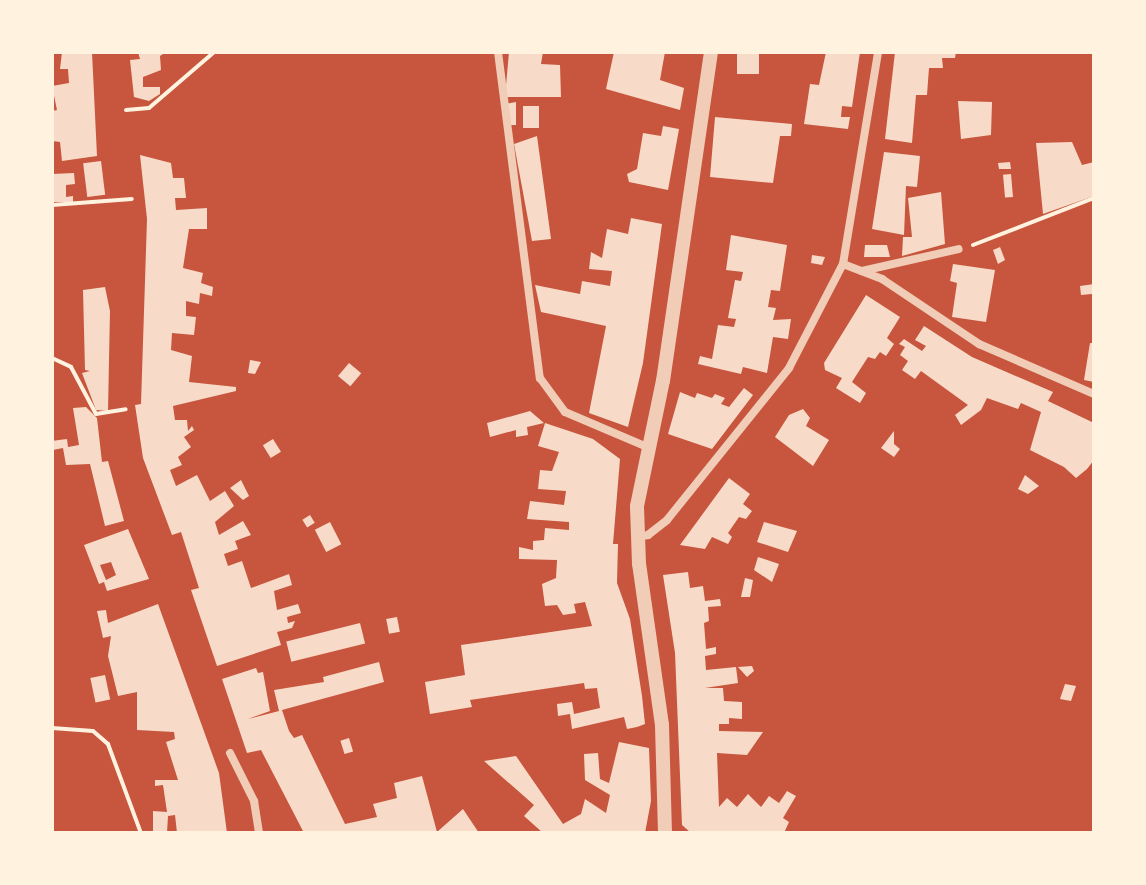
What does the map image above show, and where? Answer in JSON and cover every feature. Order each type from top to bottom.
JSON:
[{"type":"street","points":[[498,52],[540,378],[565,412],[647,447]]},
{"type":"street","points":[[665,833],[662,725],[637,537],[647,447],[661,393],[711,52]]},
{"type":"street","points":[[637,537],[648,535],[667,520],[789,368],[843,264],[878,52]]},
{"type":"street","points":[[861,271],[959,249]]},
{"type":"street","points":[[843,264],[882,279],[979,344],[1094,394]]},
{"type":"street","points":[[230,753],[254,801],[259,833]]},
{"type":"path","points":[[126,110],[149,108],[214,52]]},
{"type":"path","points":[[959,249],[1094,198]]},
{"type":"path","points":[[52,205],[132,199]]},
{"type":"path","points":[[52,358],[71,367],[96,414],[126,409]]},
{"type":"path","points":[[52,728],[93,731],[108,744],[141,833]]},
{"type":"building","points":[[62,52],[92,52],[97,156],[62,161],[60,142],[52,141],[52,111],[57,110],[52,86],[69,83],[68,69],[60,69]]},
{"type":"building","points":[[138,52],[166,52],[160,56],[161,70],[143,77],[143,87],[160,87],[160,94],[149,101],[134,97],[130,60],[140,59]]},
{"type":"building","points":[[509,52],[543,52],[541,64],[560,65],[561,97],[505,97]]},
{"type":"building","points":[[614,52],[665,52],[660,80],[684,88],[680,110],[606,89]]},
{"type":"building","points":[[737,52],[759,52],[759,74],[737,74]]},
{"type":"building","points":[[826,52],[860,52],[852,107],[842,106],[841,117],[850,117],[848,129],[804,124],[810,84],[819,85]]},
{"type":"building","points":[[895,52],[956,52],[955,58],[942,58],[943,68],[929,68],[927,95],[916,95],[912,143],[885,139]]},
{"type":"building","points":[[958,101],[992,102],[991,135],[961,139]]},
{"type":"building","points":[[516,102],[516,125],[509,125],[505,104]]},
{"type":"building","points":[[523,106],[539,106],[539,128],[523,128]]},
{"type":"building","points":[[715,117],[792,124],[791,136],[780,136],[773,183],[710,177]]},
{"type":"building","points":[[663,126],[679,129],[668,190],[629,182],[627,174],[637,169],[643,133],[661,136]]},
{"type":"building","points":[[537,136],[551,239],[532,241],[514,144]]},
{"type":"building","points":[[1072,142],[1082,165],[1094,162],[1094,196],[1043,214],[1036,143]]},
{"type":"building","points":[[884,152],[920,156],[917,187],[906,186],[904,235],[872,229]]},
{"type":"building","points":[[140,155],[171,163],[173,178],[184,178],[186,198],[175,198],[176,210],[207,208],[207,229],[189,229],[183,268],[203,273],[201,283],[213,287],[212,296],[200,293],[199,304],[186,301],[186,316],[196,317],[194,335],[172,333],[171,350],[192,356],[189,382],[236,387],[236,391],[173,406],[175,420],[187,420],[188,431],[192,426],[194,430],[184,437],[191,447],[178,457],[182,465],[170,470],[176,486],[197,475],[210,501],[225,491],[234,506],[215,522],[219,535],[243,521],[251,535],[235,541],[238,549],[224,554],[228,566],[242,561],[251,588],[289,574],[292,585],[274,591],[277,610],[298,604],[301,613],[287,617],[288,623],[295,621],[292,628],[277,632],[281,645],[217,666],[191,590],[199,588],[181,532],[172,535],[143,458],[135,405],[141,404],[147,219]]},
{"type":"building","points":[[101,161],[105,195],[87,197],[83,163]]},
{"type":"building","points":[[1010,162],[1011,169],[999,169],[998,163]]},
{"type":"building","points":[[74,173],[75,184],[66,185],[66,197],[73,196],[73,202],[52,202],[52,174]]},
{"type":"building","points":[[1011,174],[1013,197],[1005,198],[1003,175]]},
{"type":"building","points":[[941,192],[945,244],[902,256],[903,237],[912,237],[908,198]]},
{"type":"building","points":[[631,218],[662,224],[643,363],[628,427],[589,413],[606,326],[541,312],[535,285],[580,294],[582,281],[610,286],[612,271],[589,269],[591,252],[602,258],[607,229],[628,234]]},
{"type":"building","points":[[731,235],[787,245],[780,291],[771,290],[768,307],[776,308],[773,320],[791,319],[788,339],[773,337],[767,373],[743,367],[741,374],[698,364],[700,356],[712,359],[718,325],[734,327],[736,319],[728,318],[735,280],[741,281],[743,272],[726,270]]},
{"type":"building","points":[[865,245],[887,245],[890,257],[864,257]]},
{"type":"building","points":[[1000,247],[1005,260],[998,264],[993,250]]},
{"type":"building","points":[[812,255],[825,257],[822,265],[811,263]]},
{"type":"building","points":[[953,264],[995,270],[986,322],[952,317],[957,283],[950,281]]},
{"type":"building","points":[[1094,284],[1092,294],[1081,295],[1080,286]]},
{"type":"building","points":[[105,287],[110,311],[108,411],[96,410],[82,373],[90,371],[85,370],[83,290]]},
{"type":"building","points":[[866,295],[900,317],[887,338],[894,344],[886,356],[880,352],[875,359],[868,357],[852,382],[866,393],[860,403],[836,388],[842,378],[825,370],[824,363]]},
{"type":"building","points":[[924,326],[972,357],[1053,392],[1048,401],[1094,423],[1094,460],[1087,469],[1076,478],[1064,467],[1030,450],[1041,412],[1021,403],[1018,409],[987,398],[981,410],[961,425],[955,415],[968,405],[921,371],[915,379],[902,370],[908,361],[900,355],[905,347],[899,344],[904,339],[922,351],[926,346],[915,340]]},
{"type":"building","points":[[1090,343],[1094,343],[1094,382],[1084,380]]},
{"type":"building","points":[[250,360],[261,362],[255,374],[248,373]]},
{"type":"building","points":[[349,363],[361,373],[350,386],[338,376]]},
{"type":"building","points":[[744,388],[753,395],[712,449],[668,434],[680,392],[695,398],[697,393],[712,398],[715,394],[725,398],[721,404],[729,407]]},
{"type":"building","points":[[86,407],[97,418],[102,462],[108,461],[124,521],[105,526],[90,464],[66,465],[63,448],[53,450],[52,441],[67,439],[68,447],[79,445],[73,408]]},
{"type":"building","points":[[803,409],[810,418],[806,426],[829,440],[813,466],[775,437],[789,415]]},
{"type":"building","points":[[530,411],[544,423],[527,427],[528,435],[516,437],[516,430],[490,437],[487,423]]},
{"type":"building","points":[[545,423],[593,439],[620,459],[613,544],[618,544],[617,583],[630,619],[642,696],[645,724],[637,727],[627,729],[624,717],[572,729],[570,714],[558,716],[557,704],[572,702],[574,714],[600,708],[597,688],[585,689],[584,683],[470,700],[472,707],[430,714],[425,682],[465,675],[461,645],[592,626],[585,602],[574,604],[576,613],[563,615],[557,605],[545,606],[542,584],[556,578],[557,560],[519,559],[519,547],[533,550],[533,541],[544,540],[545,528],[569,530],[569,522],[527,519],[530,501],[564,505],[566,491],[538,489],[540,470],[552,471],[559,452],[538,446]]},
{"type":"building","points":[[894,431],[894,444],[900,449],[894,457],[881,448]]},
{"type":"building","points":[[273,439],[281,452],[271,458],[263,445]]},
{"type":"building","points":[[1025,475],[1039,486],[1028,494],[1018,489]]},
{"type":"building","points":[[729,478],[750,494],[743,504],[752,511],[746,519],[739,517],[728,533],[732,537],[728,544],[712,537],[705,549],[680,545]]},
{"type":"building","points":[[241,480],[249,496],[243,500],[230,488]]},
{"type":"building","points":[[310,515],[315,523],[307,527],[302,520]]},
{"type":"building","points":[[330,522],[341,544],[326,552],[315,530]]},
{"type":"building","points":[[764,522],[797,531],[788,552],[757,542]]},
{"type":"building","points":[[128,529],[149,579],[107,591],[104,582],[99,584],[84,545]],"holes":[[[111,562],[116,575],[106,580],[100,565]]]},
{"type":"building","points":[[758,557],[779,564],[772,582],[754,570]]},
{"type":"building","points":[[688,572],[690,588],[703,586],[705,601],[720,599],[721,606],[708,607],[709,621],[704,623],[706,649],[716,647],[716,654],[705,656],[706,670],[736,667],[738,683],[705,688],[723,688],[724,701],[742,702],[742,719],[729,718],[729,724],[719,724],[719,731],[763,732],[747,755],[717,753],[719,807],[727,798],[737,807],[748,794],[761,807],[769,796],[779,803],[787,791],[796,796],[783,818],[789,822],[784,833],[691,833],[682,825],[675,653],[663,575]]},
{"type":"building","points":[[745,578],[753,580],[750,597],[741,597]]},
{"type":"building","points":[[158,604],[219,773],[227,833],[177,833],[175,815],[168,816],[167,833],[153,833],[153,811],[167,812],[163,785],[155,786],[155,780],[178,780],[166,742],[175,739],[174,732],[137,730],[137,692],[118,696],[108,656],[111,636],[103,638],[97,611],[106,610],[108,623]]},
{"type":"building","points":[[397,617],[400,632],[389,634],[386,619]]},
{"type":"building","points":[[360,623],[365,643],[291,662],[286,641]]},
{"type":"building","points":[[379,662],[384,682],[282,710],[289,731],[294,738],[302,735],[345,824],[377,817],[373,804],[397,798],[394,783],[422,776],[437,832],[463,809],[479,833],[304,833],[261,750],[247,753],[222,679],[256,668],[258,673],[263,672],[270,711],[248,719],[279,711],[274,690],[324,682],[323,677]]},
{"type":"building","points":[[752,666],[754,671],[747,677],[738,667]]},
{"type":"building","points":[[105,675],[110,699],[96,703],[90,678]]},
{"type":"building","points":[[1065,684],[1076,686],[1071,701],[1060,699]]},
{"type":"building","points":[[349,738],[353,751],[344,754],[340,741]]},
{"type":"building","points":[[619,742],[649,748],[651,801],[645,833],[543,833],[524,816],[534,805],[484,761],[516,756],[563,824],[581,814],[585,799],[606,813],[610,795],[585,780],[584,754],[598,753],[600,779],[609,783]]}]
